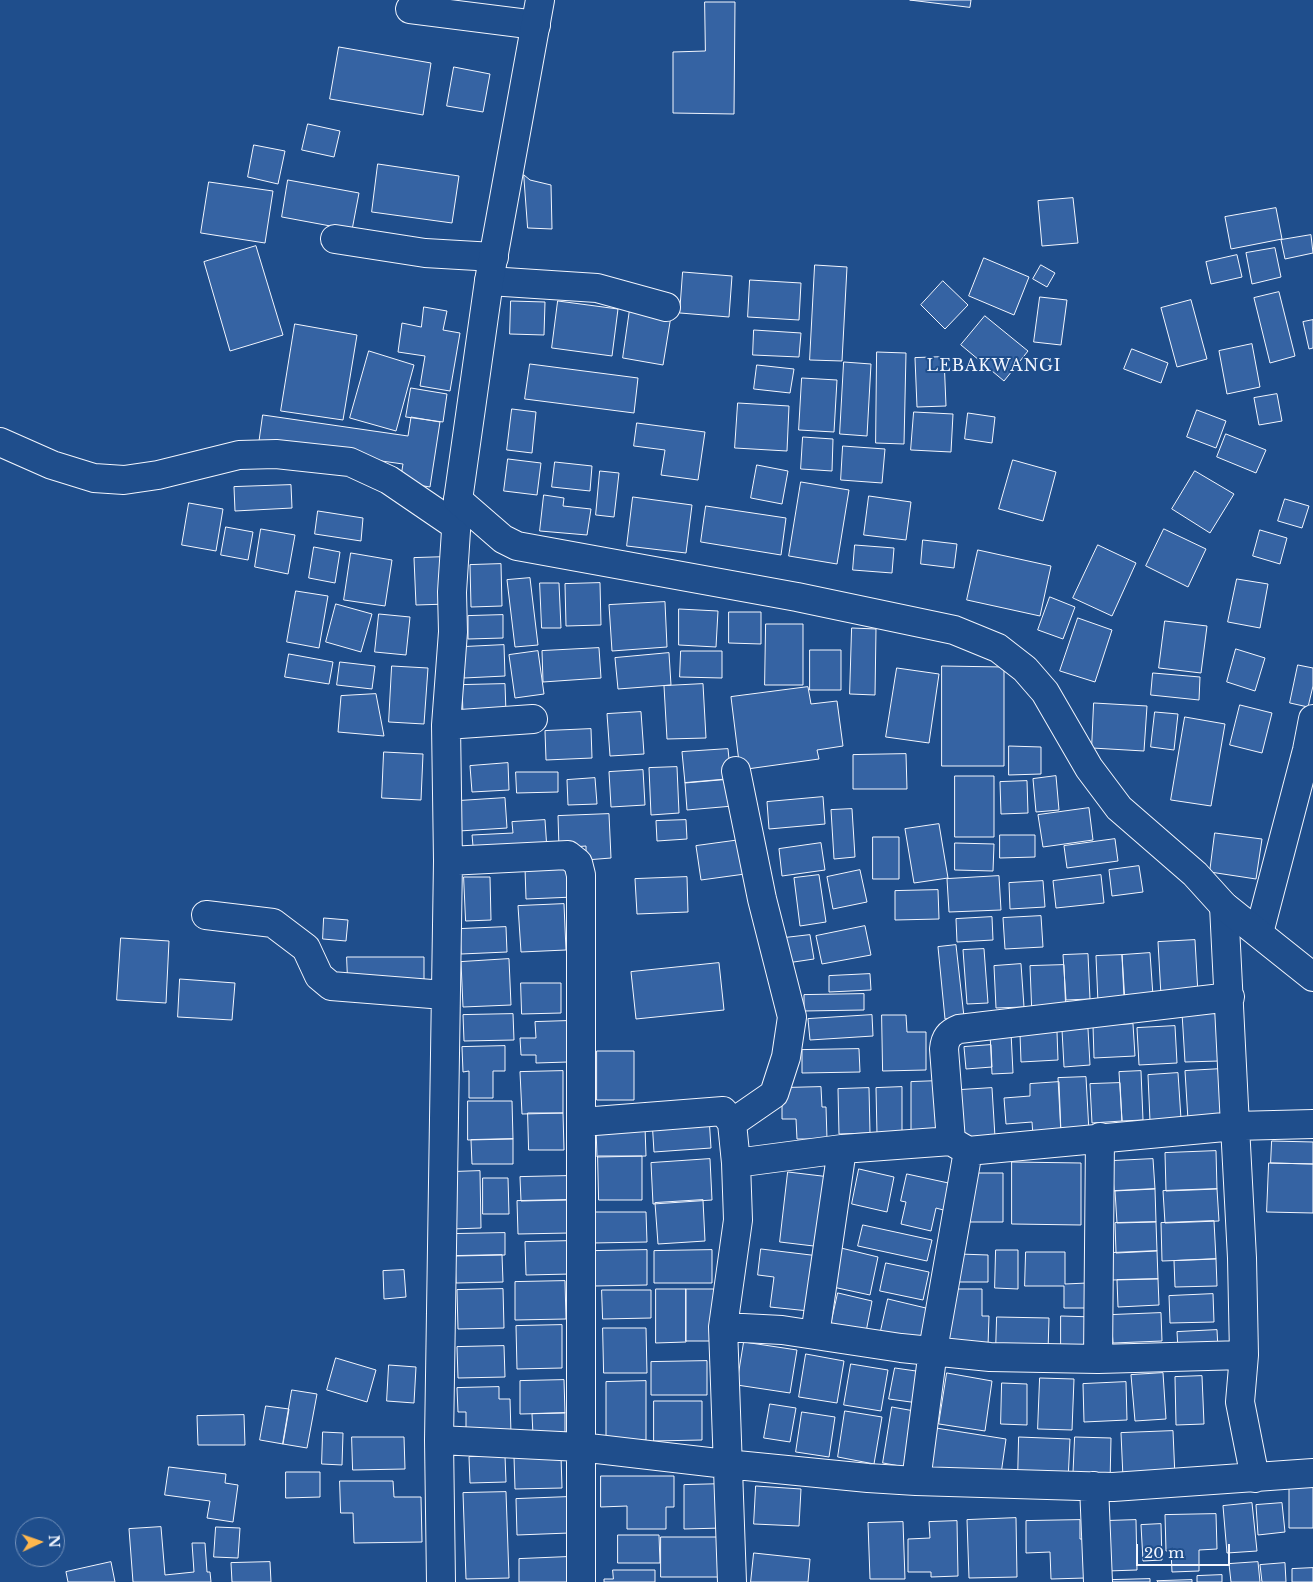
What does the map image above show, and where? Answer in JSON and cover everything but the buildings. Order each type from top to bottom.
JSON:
[{"type":"street","points":[[410,9],[538,12],[492,269],[457,512],[453,632],[446,725],[448,861],[444,996],[439,1440],[441,1582]]},
{"type":"street","points":[[335,239],[425,253],[492,269],[596,288],[666,306]]},
{"type":"street","points":[[0,442],[52,465],[94,478],[124,480],[158,475],[240,455],[276,454],[350,462],[457,512],[517,546],[797,596],[954,630],[998,648],[1025,669],[1045,692],[1089,768],[1119,808],[1195,874],[1224,906],[1313,978]]},
{"type":"street","points":[[446,725],[533,719]]},
{"type":"street","points":[[1259,933],[1310,750],[1313,719]]},
{"type":"street","points":[[732,1123],[774,1094],[786,1058],[792,1018],[762,900],[736,771]]},
{"type":"street","points":[[448,861],[568,856],[578,863],[581,875],[581,1582]]},
{"type":"street","points":[[1224,906],[1242,1258],[1244,1354],[1240,1402],[1255,1478]]},
{"type":"street","points":[[206,915],[273,923],[306,948],[319,976],[331,986],[444,996]]},
{"type":"street","points":[[916,1480],[960,1146],[944,1049],[945,1039],[951,1032],[959,1029],[1230,997]]},
{"type":"street","points":[[582,1122],[723,1111],[732,1123],[736,1163],[738,1220],[723,1327],[726,1464],[732,1582]]},
{"type":"street","points":[[736,1163],[842,1149],[960,1146],[1235,1126],[1313,1124]]},
{"type":"street","points":[[1098,1359],[1100,1137]]},
{"type":"street","points":[[815,1335],[842,1149]]},
{"type":"street","points":[[723,1327],[782,1330],[901,1348],[990,1356],[1098,1359],[1244,1354]]},
{"type":"street","points":[[439,1440],[580,1447],[868,1478],[916,1480],[1113,1487],[1313,1473]]},
{"type":"street","points":[[1094,1486],[1098,1582]]},
{"type":"district","name":"LEBAKWANGI","points":[[994,366]]}]
